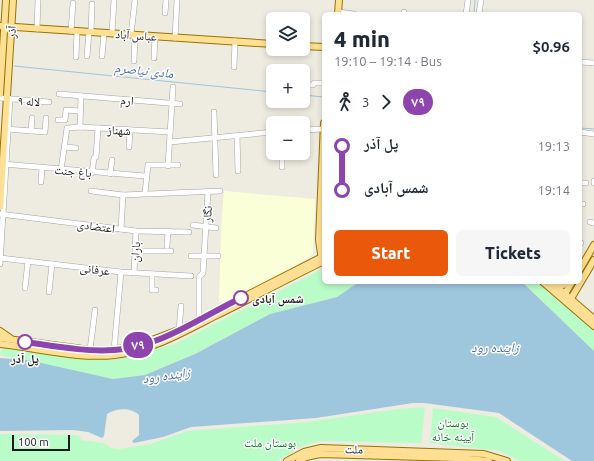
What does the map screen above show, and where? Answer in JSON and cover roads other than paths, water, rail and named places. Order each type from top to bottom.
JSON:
[{"type":"main road","name":"آذر","points":[[0,94],[2,71],[2,26],[6,0]]},
{"type":"main road","name":"آذر","points":[[0,207],[7,129],[6,99],[13,0]]},
{"type":"main road","points":[[335,0],[336,12]]},
{"type":"main road","points":[[336,12],[339,0]]},
{"type":"main road","name":"عباس آباد","points":[[2,26],[266,43]]},
{"type":"main road","points":[[310,46],[322,47]]},
{"type":"main road","points":[[317,46],[322,50]]},
{"type":"main road","points":[[2,71],[9,71]]},
{"type":"main road","points":[[322,181],[319,240],[322,255]]},
{"type":"main road","points":[[311,262],[319,240]]},
{"type":"main road","points":[[582,266],[594,245]]},
{"type":"main road","points":[[0,338],[90,350],[114,350],[139,345],[179,330],[311,262],[322,260]]},
{"type":"main road","points":[[582,278],[594,260]]},
{"type":"main road","points":[[1,345],[92,355],[113,355],[130,352],[171,338],[322,261]]},
{"type":"main road","points":[[547,284],[576,307],[594,326]]},
{"type":"main road","points":[[553,284],[563,296]]},
{"type":"main road","points":[[563,296],[570,284]]},
{"type":"main road","points":[[569,301],[579,285]]},
{"type":"main road","points":[[576,307],[579,285]]},
{"type":"main road","points":[[576,307],[594,319]]},
{"type":"main road","points":[[0,331],[15,340]]},
{"type":"main road","name":"ملت","points":[[287,461],[304,452],[321,448],[484,454],[508,461]]},
{"type":"main road","points":[[424,451],[426,459]]},
{"type":"main road","name":"ملت","points":[[299,461],[306,457],[320,454],[486,461]]},
{"type":"main road","points":[[353,456],[361,461]]},
{"type":"street","points":[[37,29],[38,0]]},
{"type":"street","points":[[112,33],[114,0]]},
{"type":"street","points":[[134,61],[133,35],[135,0]]},
{"type":"street","points":[[165,13],[166,0]]},
{"type":"street","points":[[175,38],[177,0]]},
{"type":"street","points":[[466,12],[468,0]]},
{"type":"street","points":[[479,12],[481,0]]},
{"type":"street","points":[[72,4],[76,57]]},
{"type":"street","points":[[86,56],[90,32],[92,4]]},
{"type":"street","points":[[102,56],[104,33]]},
{"type":"street","points":[[154,58],[155,36]]},
{"type":"street","points":[[234,68],[235,41]]},
{"type":"street","points":[[582,62],[594,63]]},
{"type":"street","points":[[310,85],[313,85],[314,83],[322,84]]},
{"type":"street","points":[[168,166],[173,88]]},
{"type":"street","name":"ارم","points":[[59,94],[180,104]]},
{"type":"street","points":[[80,127],[81,96]]},
{"type":"street","name":"۹ لاله","points":[[6,99],[48,102]]},
{"type":"street","points":[[58,120],[65,120],[66,110],[80,111]]},
{"type":"street","points":[[214,112],[216,175]]},
{"type":"street","points":[[31,131],[32,118]]},
{"type":"street","points":[[7,129],[45,132],[46,118]]},
{"type":"street","name":"شهناز","points":[[65,147],[67,128],[80,127],[170,132]]},
{"type":"street","points":[[92,173],[94,158],[96,157],[98,128]]},
{"type":"street","points":[[310,130],[322,129]]},
{"type":"street","points":[[129,148],[130,130]]},
{"type":"street","points":[[582,132],[594,134]]},
{"type":"street","points":[[170,142],[266,133]]},
{"type":"street","points":[[237,136],[238,171]]},
{"type":"street","points":[[61,170],[65,147],[76,148]]},
{"type":"street","points":[[110,174],[112,160]]},
{"type":"street","points":[[282,160],[282,167]]},
{"type":"street","name":"باغ جنت","points":[[3,164],[92,173],[145,176]]},
{"type":"street","name":"آذر","points":[[0,264],[3,164]]},
{"type":"street","points":[[145,193],[145,176],[148,165],[178,166]]},
{"type":"street","points":[[41,182],[42,168]]},
{"type":"street","name":"نگار","points":[[91,191],[123,195],[145,193],[208,192],[203,273],[199,277],[199,319]]},
{"type":"street","points":[[208,192],[220,192]]},
{"type":"street","points":[[121,229],[123,195]]},
{"type":"street","name":"اعتضادی","points":[[2,214],[121,229],[189,232]]},
{"type":"street","points":[[193,225],[216,228]]},
{"type":"street","name":"باران","points":[[134,273],[136,230]]},
{"type":"street","points":[[167,246],[168,231]]},
{"type":"street","points":[[135,251],[171,251]]},
{"type":"street","points":[[191,256],[218,256]]},
{"type":"street","name":"عرفانی","points":[[0,258],[121,272],[191,276]]},
{"type":"street","points":[[25,288],[28,261]]},
{"type":"street","points":[[49,292],[52,264]]},
{"type":"street","points":[[114,350],[121,272]]},
{"type":"street","points":[[152,274],[152,290],[156,290]]},
{"type":"street","points":[[179,330],[181,306]]},
{"type":"street","points":[[90,350],[95,310]]},
{"type":"water","name":"زاینده رود","points":[[356,284],[524,284],[594,351],[594,461],[572,461],[499,413],[424,403],[413,403],[316,418],[191,427],[163,437],[134,443],[132,441],[139,435],[139,415],[136,412],[123,409],[115,410],[107,414],[104,436],[102,438],[88,432],[73,430],[0,431],[0,358],[28,360],[113,379],[145,375],[195,354],[270,314],[337,297]]},
{"type":"waterway","points":[[474,12],[475,0]]},
{"type":"waterway","name":"مادی نیاصرم","points":[[14,66],[266,91]]},
{"type":"waterway","name":"مادی نیاصرم","points":[[310,96],[322,97]]},
{"type":"waterway","name":"مادی نیاصرم","points":[[582,128],[594,129]]},
{"type":"place","name":"شمس آبادی","points":[[241,298]]},
{"type":"place","name":"پل آذر","points":[[25,342]]},
{"type":"park label","name":"بوستان آیینه خانه","points":[[453,429]]},
{"type":"park label","name":"بوستان ملت","points":[[270,442]]}]
